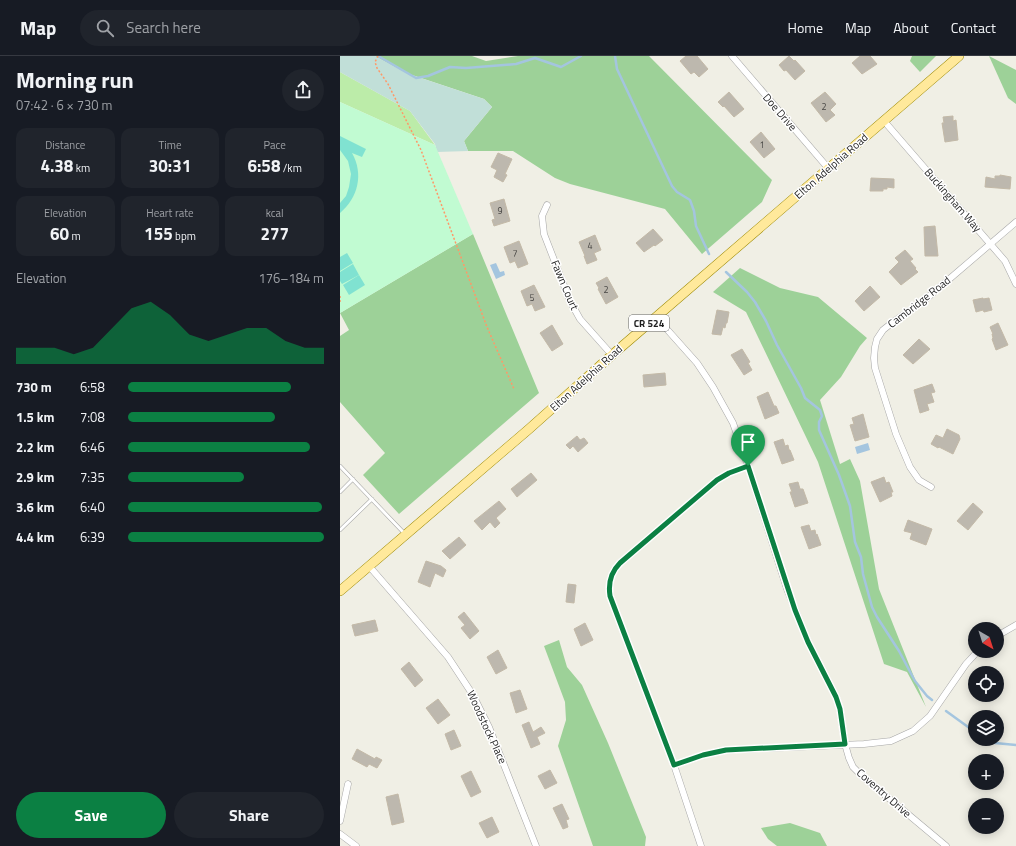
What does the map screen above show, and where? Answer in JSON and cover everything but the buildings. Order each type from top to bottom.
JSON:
[{"type":"main road","name":"Elton Adelphia Road","points":[[340,591],[959,56]]},
{"type":"street","name":"Doe Drive","points":[[732,56],[828,168]]},
{"type":"street","name":"Buckingham Way","points":[[884,121],[1008,265],[1016,284]]},
{"type":"street","name":"Fawn Court","points":[[546,206],[542,216],[544,234],[570,301],[580,319],[612,355]]},
{"type":"street","name":"Cambridge Road","points":[[931,487],[920,480],[913,473],[896,434],[875,368],[874,358],[877,339],[887,326],[926,299],[1016,222]]},
{"type":"street","name":"Coventry Drive","points":[[656,317],[697,364],[714,387],[732,423],[748,466],[795,610],[808,642],[836,697],[840,709],[845,744],[849,758],[861,775],[946,846]]},
{"type":"street","points":[[701,846],[674,765],[610,596],[610,581],[613,571],[620,563],[717,480],[729,473],[748,466]]},
{"type":"street","name":"Woodstock Place","points":[[369,566],[448,658],[473,695],[489,727],[536,846]]},
{"type":"street","points":[[1004,632],[1016,625]]},
{"type":"street","points":[[674,765],[703,755],[726,750],[864,744],[885,742],[906,735],[913,731],[930,716],[972,658]]},
{"type":"street","points":[[340,821],[348,784]]},
{"type":"street","points":[[340,834],[356,846]]},
{"type":"lane","points":[[340,466],[405,535]]},
{"type":"lane","points":[[340,492],[353,479]]},
{"type":"lane","points":[[340,530],[372,499]]},
{"type":"path","points":[[378,56],[375,62],[377,68],[388,84],[421,150],[487,326],[514,388]]},
{"type":"path","points":[[340,296],[340,303]]},
{"type":"green space","points":[[375,56],[472,56],[486,61],[518,56],[649,56],[772,180],[762,202],[702,254],[665,209],[570,184],[555,178],[513,151],[468,151],[464,141],[492,107],[484,99],[406,73]]},
{"type":"green space","points":[[912,56],[936,56],[920,72],[910,61]]},
{"type":"green space","points":[[989,56],[1016,70],[1016,104],[1008,98]]},
{"type":"green space","points":[[340,72],[410,111],[435,145],[340,102]]},
{"type":"green space","points":[[340,102],[435,145],[473,234],[340,313]]},
{"type":"green space","points":[[473,234],[539,393],[399,514],[363,475],[385,453],[340,402],[340,336],[349,330],[340,313]]},
{"type":"green space","points":[[740,268],[780,288],[818,297],[867,338],[860,346],[841,377],[820,400],[840,464],[850,459],[860,481],[879,589],[926,707],[907,672],[884,664],[818,462],[746,312],[713,292]]},
{"type":"green space","points":[[559,640],[567,667],[582,685],[608,743],[646,837],[645,846],[593,846],[558,746],[566,720],[565,702],[544,646]]},
{"type":"green space","points":[[790,823],[820,833],[827,846],[777,846],[768,839],[761,828]]},
{"type":"shaded area","points":[[340,56],[375,56],[406,73],[484,99],[492,107],[464,141],[468,151],[437,152],[435,144],[410,111],[340,72]]},
{"type":"shaded area","points":[[340,136],[366,149],[362,157],[352,153],[358,169],[357,185],[351,200],[340,213],[340,203],[346,196],[351,174],[348,161],[340,150]]},
{"type":"shaded area","points":[[347,253],[353,263],[340,271],[340,257]]},
{"type":"shaded area","points":[[496,263],[500,272],[504,271],[505,275],[496,279],[490,265]]},
{"type":"shaded area","points":[[353,264],[359,275],[342,284],[340,281],[340,272]]},
{"type":"shaded area","points":[[359,275],[365,285],[349,295],[343,285]]},
{"type":"shaded area","points":[[868,443],[870,450],[857,454],[855,447]]},
{"type":"waterway","points":[[378,56],[416,78],[428,76],[450,67],[466,68],[516,64],[535,58],[561,67],[581,56]]},
{"type":"waterway","points":[[615,56],[617,69],[672,186],[677,192],[690,200],[694,211],[696,226],[709,254]]},
{"type":"waterway","points":[[726,272],[755,302],[805,398],[820,410],[822,416],[819,422],[819,430],[839,475],[850,506],[855,542],[861,557],[863,574],[872,607],[899,651],[915,681],[932,700]]},
{"type":"waterway","points":[[946,711],[968,727]]},
{"type":"waterway","points":[[1004,744],[1016,745]]},
{"type":"route","points":[[748,466],[787,589],[808,642],[831,684],[836,697],[840,709],[845,744],[726,750],[703,755],[674,765],[610,596],[610,581],[613,571],[620,563],[717,480],[729,473],[748,466]]}]
